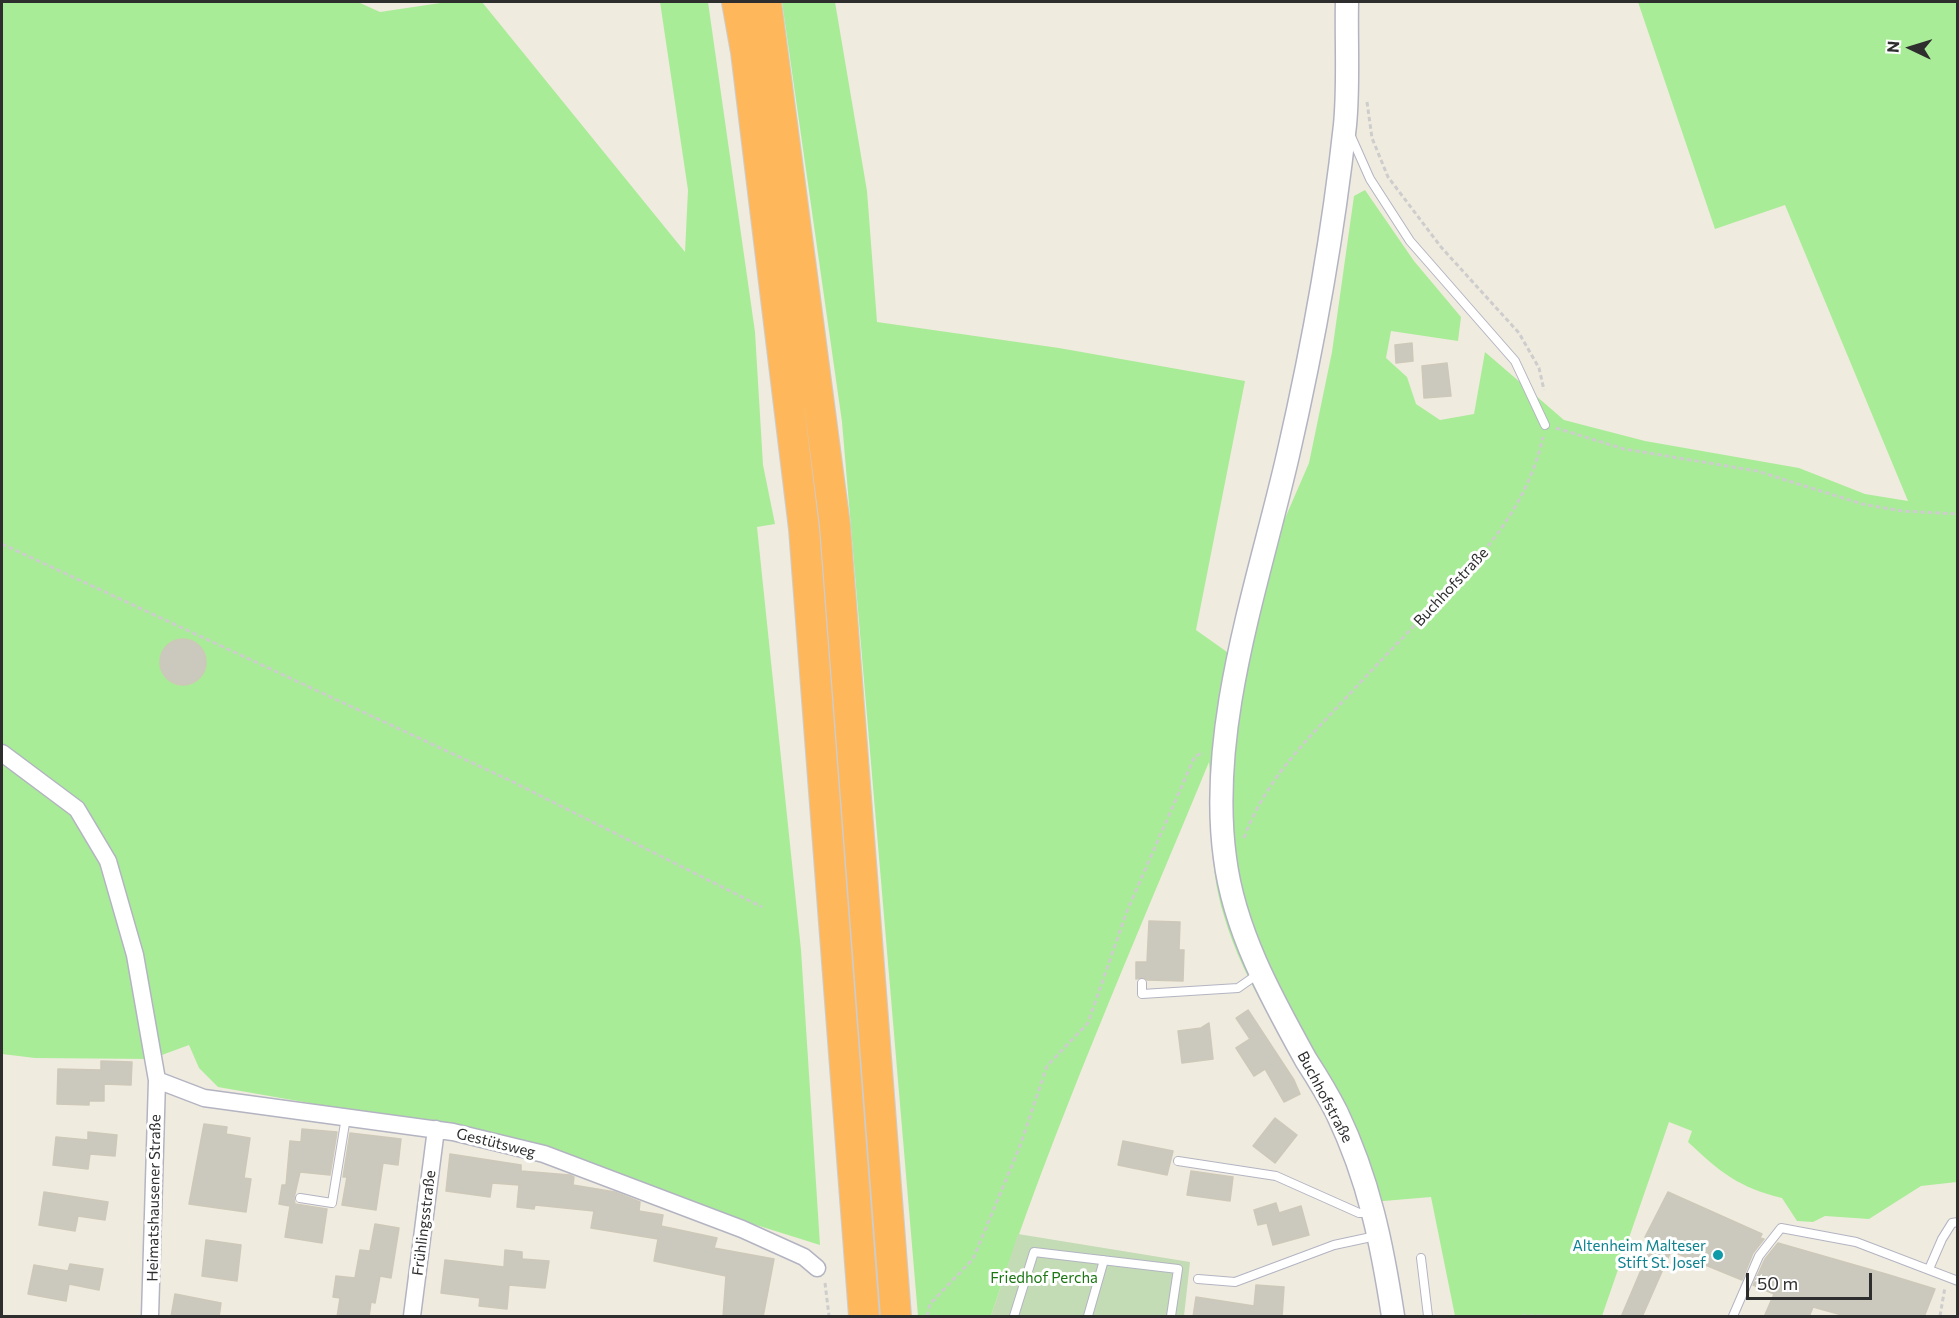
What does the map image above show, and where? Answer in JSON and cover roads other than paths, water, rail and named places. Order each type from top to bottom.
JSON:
[{"type":"highway","points":[[737,2],[746,52],[804,530],[864,1317]]},
{"type":"highway","points":[[766,2],[835,525],[896,1317]]},
{"type":"main road","name":"Buchhofstraße","points":[[1347,2],[1345,122],[1327,258],[1306,373],[1231,697],[1224,754],[1222,803],[1224,857],[1248,948],[1336,1111],[1360,1167],[1378,1224],[1394,1317]]},
{"type":"street","name":"Heimatshausener Straße","points":[[2,753],[77,810],[108,861],[135,955],[157,1080],[150,1317]]},
{"type":"street","name":"Gestütsweg","points":[[157,1080],[204,1098],[436,1129],[544,1154],[742,1229],[804,1257],[818,1268]]},
{"type":"street","name":"Frühlingsstraße","points":[[412,1317],[436,1129]]},
{"type":"lane","name":"Buchhofstraße","points":[[1345,122],[1370,179],[1404,232],[1515,361],[1545,425]]},
{"type":"lane","points":[[1142,983],[1143,994],[1238,988],[1261,972]]},
{"type":"lane","points":[[300,1198],[332,1203],[346,1117]]},
{"type":"lane","points":[[1178,1161],[1276,1176],[1359,1213],[1378,1224]]},
{"type":"lane","points":[[1929,1269],[1942,1239],[1952,1223],[1958,1222]]},
{"type":"lane","points":[[1198,1279],[1235,1282],[1334,1245],[1378,1224]]},
{"type":"lane","points":[[1733,1317],[1759,1256],[1781,1228],[1856,1242],[1958,1281]]},
{"type":"lane","points":[[1014,1317],[1034,1252],[1178,1269],[1171,1317]]},
{"type":"lane","points":[[1421,1258],[1428,1317]]},
{"type":"lane","points":[[1088,1317],[1104,1260]]},
{"type":"place","name":"Altenheim Malteser Stift St. Josef","points":[[1718,1255]]},
{"type":"park label","name":"Friedhof Percha","points":[[1044,1278]]}]
